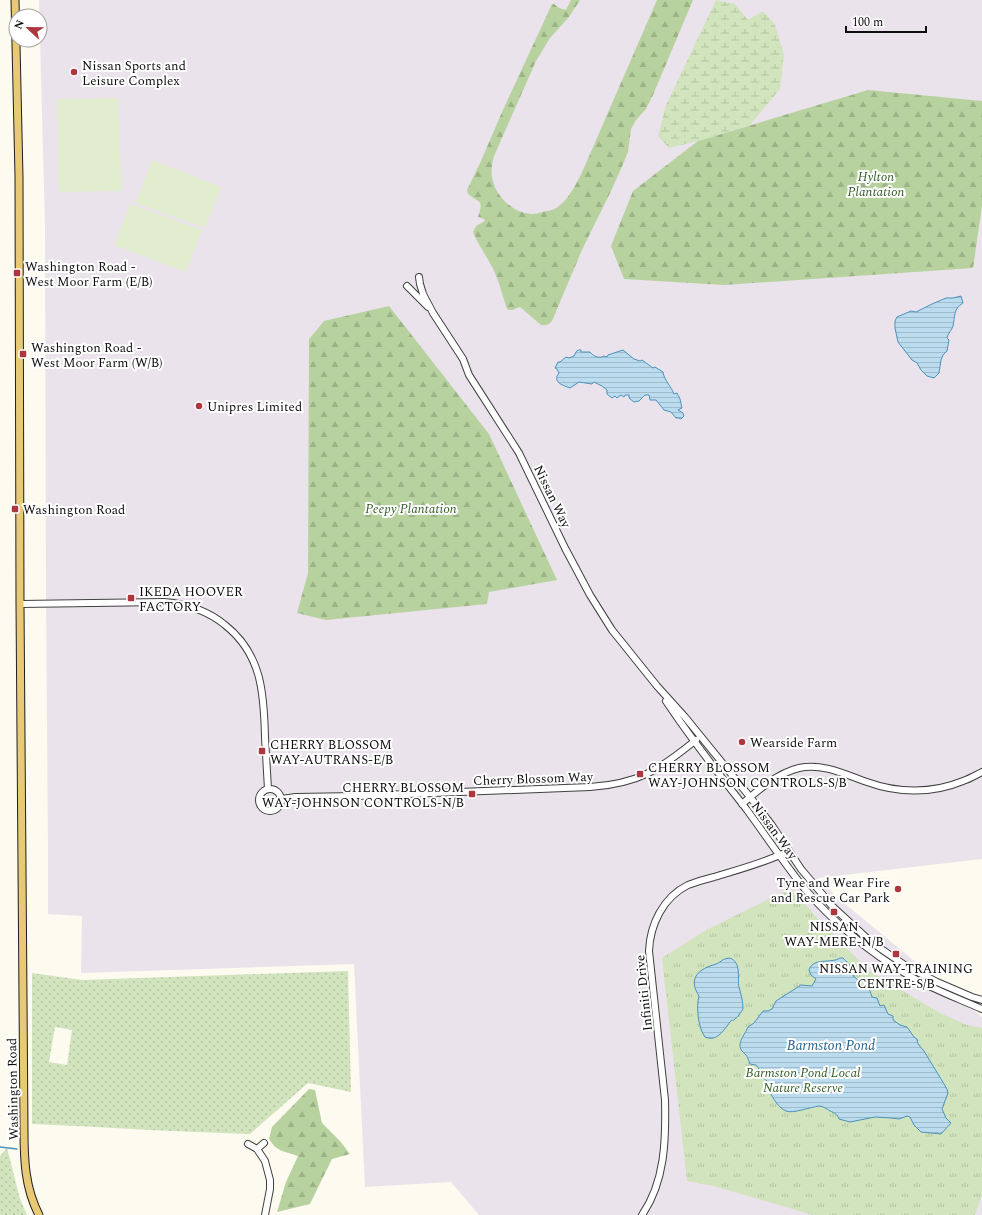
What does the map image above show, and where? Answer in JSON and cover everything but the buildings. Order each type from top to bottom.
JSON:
[{"type":"main road","name":"Washington Road","points":[[15,0],[19,177],[24,1160],[28,1188],[39,1215]]},
{"type":"street","points":[[419,277],[423,294],[433,313]]},
{"type":"street","points":[[407,286],[433,313]]},
{"type":"street","name":"Nissan Way","points":[[433,313],[463,358],[469,375],[519,453],[565,548],[590,595],[612,630],[657,686],[686,717],[750,797],[771,824],[801,869],[833,907],[871,942],[906,966],[931,979],[982,1000]]},
{"type":"street","points":[[20,604],[176,603],[195,607],[222,622],[243,641],[249,650],[258,671],[264,702],[268,789]]},
{"type":"street","name":"Nissan Way","points":[[657,686],[680,723],[694,742],[806,890],[829,915],[871,950],[908,975],[940,992],[982,1009]]},
{"type":"street","name":"Cherry Blossom Way","points":[[281,799],[296,797],[372,796],[605,786],[626,782],[647,775],[659,768],[701,736]]},
{"type":"street","points":[[742,804],[783,774],[805,767],[825,767],[869,783],[893,789],[919,791],[951,785],[982,772]]},
{"type":"street","points":[[268,789],[278,792],[281,799],[279,806],[270,811],[263,809],[259,804],[259,797],[262,792],[268,789]]},
{"type":"street","name":"Infiniti Drive","points":[[642,1215],[653,1195],[660,1173],[666,1125],[665,1100],[649,951],[651,932],[654,923],[669,900],[676,893],[688,886],[767,861],[789,851]]},
{"type":"street","points":[[257,1149],[264,1143]]},
{"type":"street","points":[[248,1144],[257,1149],[262,1155],[270,1180],[270,1193],[265,1215]]},
{"type":"shaded area","points":[[39,0],[982,0],[982,859],[818,878],[838,898],[982,1017],[982,1215],[479,1215],[451,1182],[365,1187],[354,964],[81,973],[82,916],[48,914],[45,225],[40,48],[48,48],[48,8],[39,8]]},
{"type":"green space","points":[[571,0],[580,0],[569,17],[550,38],[536,61],[494,156],[492,177],[497,191],[506,203],[519,211],[526,213],[535,214],[551,210],[563,202],[573,190],[657,0],[693,0],[653,95],[646,109],[636,120],[631,129],[628,152],[582,250],[552,321],[547,325],[541,325],[520,307],[512,310],[507,309],[495,273],[473,232],[476,226],[485,221],[484,219],[478,217],[481,204],[468,194],[467,190],[552,4],[566,10]]},
{"type":"green space","points":[[716,0],[735,4],[748,20],[763,11],[775,25],[784,55],[780,89],[750,125],[669,148],[658,136],[666,105]]},
{"type":"green space","name":"Hylton Plantation","points":[[868,90],[982,101],[982,206],[973,268],[724,285],[624,279],[611,246],[633,191],[698,141]]},
{"type":"green space","points":[[118,98],[122,191],[59,192],[57,99]]},
{"type":"green space","points":[[152,160],[221,187],[205,228],[136,203]]},
{"type":"green space","points":[[130,204],[202,230],[186,272],[114,245]]},
{"type":"green space","name":"Peepy Plantation","points":[[389,306],[489,434],[557,580],[489,592],[487,604],[326,620],[297,613],[308,573],[309,339],[324,321]]},
{"type":"green space","name":"Barmston Pond Local Nature Reserve","points":[[792,889],[818,919],[869,971],[940,1013],[967,1025],[982,1028],[982,1195],[975,1215],[813,1215],[714,1186],[687,1181],[662,958],[706,930]]},
{"type":"green space","points":[[348,971],[351,1092],[308,1083],[250,1134],[32,1124],[32,973],[82,980]],"holes":[[[55,1027],[72,1030],[67,1065],[49,1062]]]},
{"type":"green space","points":[[309,1089],[315,1090],[322,1123],[340,1141],[350,1154],[332,1159],[310,1204],[277,1212],[286,1182],[298,1156],[278,1149],[272,1143],[269,1139],[272,1127]]},
{"type":"green space","points":[[7,1148],[20,1199],[27,1215],[0,1215],[0,1156]]},
{"type":"water","points":[[961,296],[963,303],[960,305],[954,316],[953,326],[947,338],[949,340],[947,351],[941,360],[939,373],[934,378],[927,376],[898,342],[895,321],[897,317],[911,311],[916,312],[946,298]]},
{"type":"water","points":[[578,350],[581,350],[581,352],[590,352],[594,356],[598,357],[607,357],[608,355],[623,350],[634,359],[640,361],[642,360],[653,368],[655,367],[663,372],[674,394],[677,393],[682,408],[678,410],[683,413],[684,416],[681,419],[676,418],[671,412],[664,410],[656,400],[650,400],[649,395],[645,395],[639,401],[634,402],[629,398],[629,395],[625,395],[624,397],[621,395],[617,398],[615,396],[612,398],[607,394],[607,390],[594,382],[592,384],[579,382],[570,388],[559,383],[557,381],[557,376],[559,373],[555,368],[558,362],[566,357],[569,358],[574,356]]},
{"type":"water","points":[[730,958],[734,960],[738,967],[739,987],[743,1009],[719,1035],[713,1038],[705,1037],[698,1017],[699,996],[694,982],[695,978],[700,971],[705,968]]},
{"type":"water","name":"Barmston Pond","points":[[843,958],[849,964],[850,969],[854,970],[853,976],[862,986],[869,988],[872,997],[877,998],[880,1006],[884,1005],[888,1014],[893,1016],[893,1020],[900,1025],[907,1027],[917,1039],[918,1044],[924,1051],[947,1089],[948,1093],[942,1109],[946,1118],[951,1123],[941,1134],[921,1132],[914,1125],[910,1117],[907,1116],[899,1119],[875,1117],[850,1122],[839,1119],[835,1113],[820,1106],[793,1112],[786,1111],[781,1108],[775,1100],[770,1092],[769,1084],[762,1076],[756,1065],[750,1064],[747,1056],[740,1048],[740,1042],[748,1027],[754,1023],[763,1011],[772,1009],[776,1001],[801,985],[812,986],[816,979],[811,975],[809,970],[814,963],[832,961]]},
{"type":"waterway","points":[[0,1147],[17,1149]]},
{"type":"place","name":"Nissan Sports and Leisure Complex","points":[[74,72]]},
{"type":"place","name":"Washington Road - West Moor Farm (E/B)","points":[[17,273]]},
{"type":"place","name":"Washington Road - West Moor Farm (W/B)","points":[[23,354]]},
{"type":"place","name":"Unipres Limited","points":[[199,406]]},
{"type":"place","name":"Washington Road","points":[[15,509]]},
{"type":"place","name":"IKEDA HOOVER FACTORY","points":[[131,598]]},
{"type":"place","name":"Wearside Farm","points":[[742,742]]},
{"type":"place","name":"CHERRY BLOSSOM WAY-AUTRANS-E/B","points":[[262,751]]},
{"type":"place","name":"CHERRY BLOSSOM WAY-JOHNSON CONTROLS-S/B","points":[[640,774]]},
{"type":"place","name":"CHERRY BLOSSOM WAY-JOHNSON CONTROLS-N/B","points":[[472,794]]},
{"type":"place","name":"Tyne and Wear Fire and Rescue Car Park","points":[[898,889]]},
{"type":"place","name":"NISSAN WAY-MERE-N/B","points":[[834,912]]},
{"type":"place","name":"NISSAN WAY-TRAINING CENTRE-S/B","points":[[896,954]]}]
